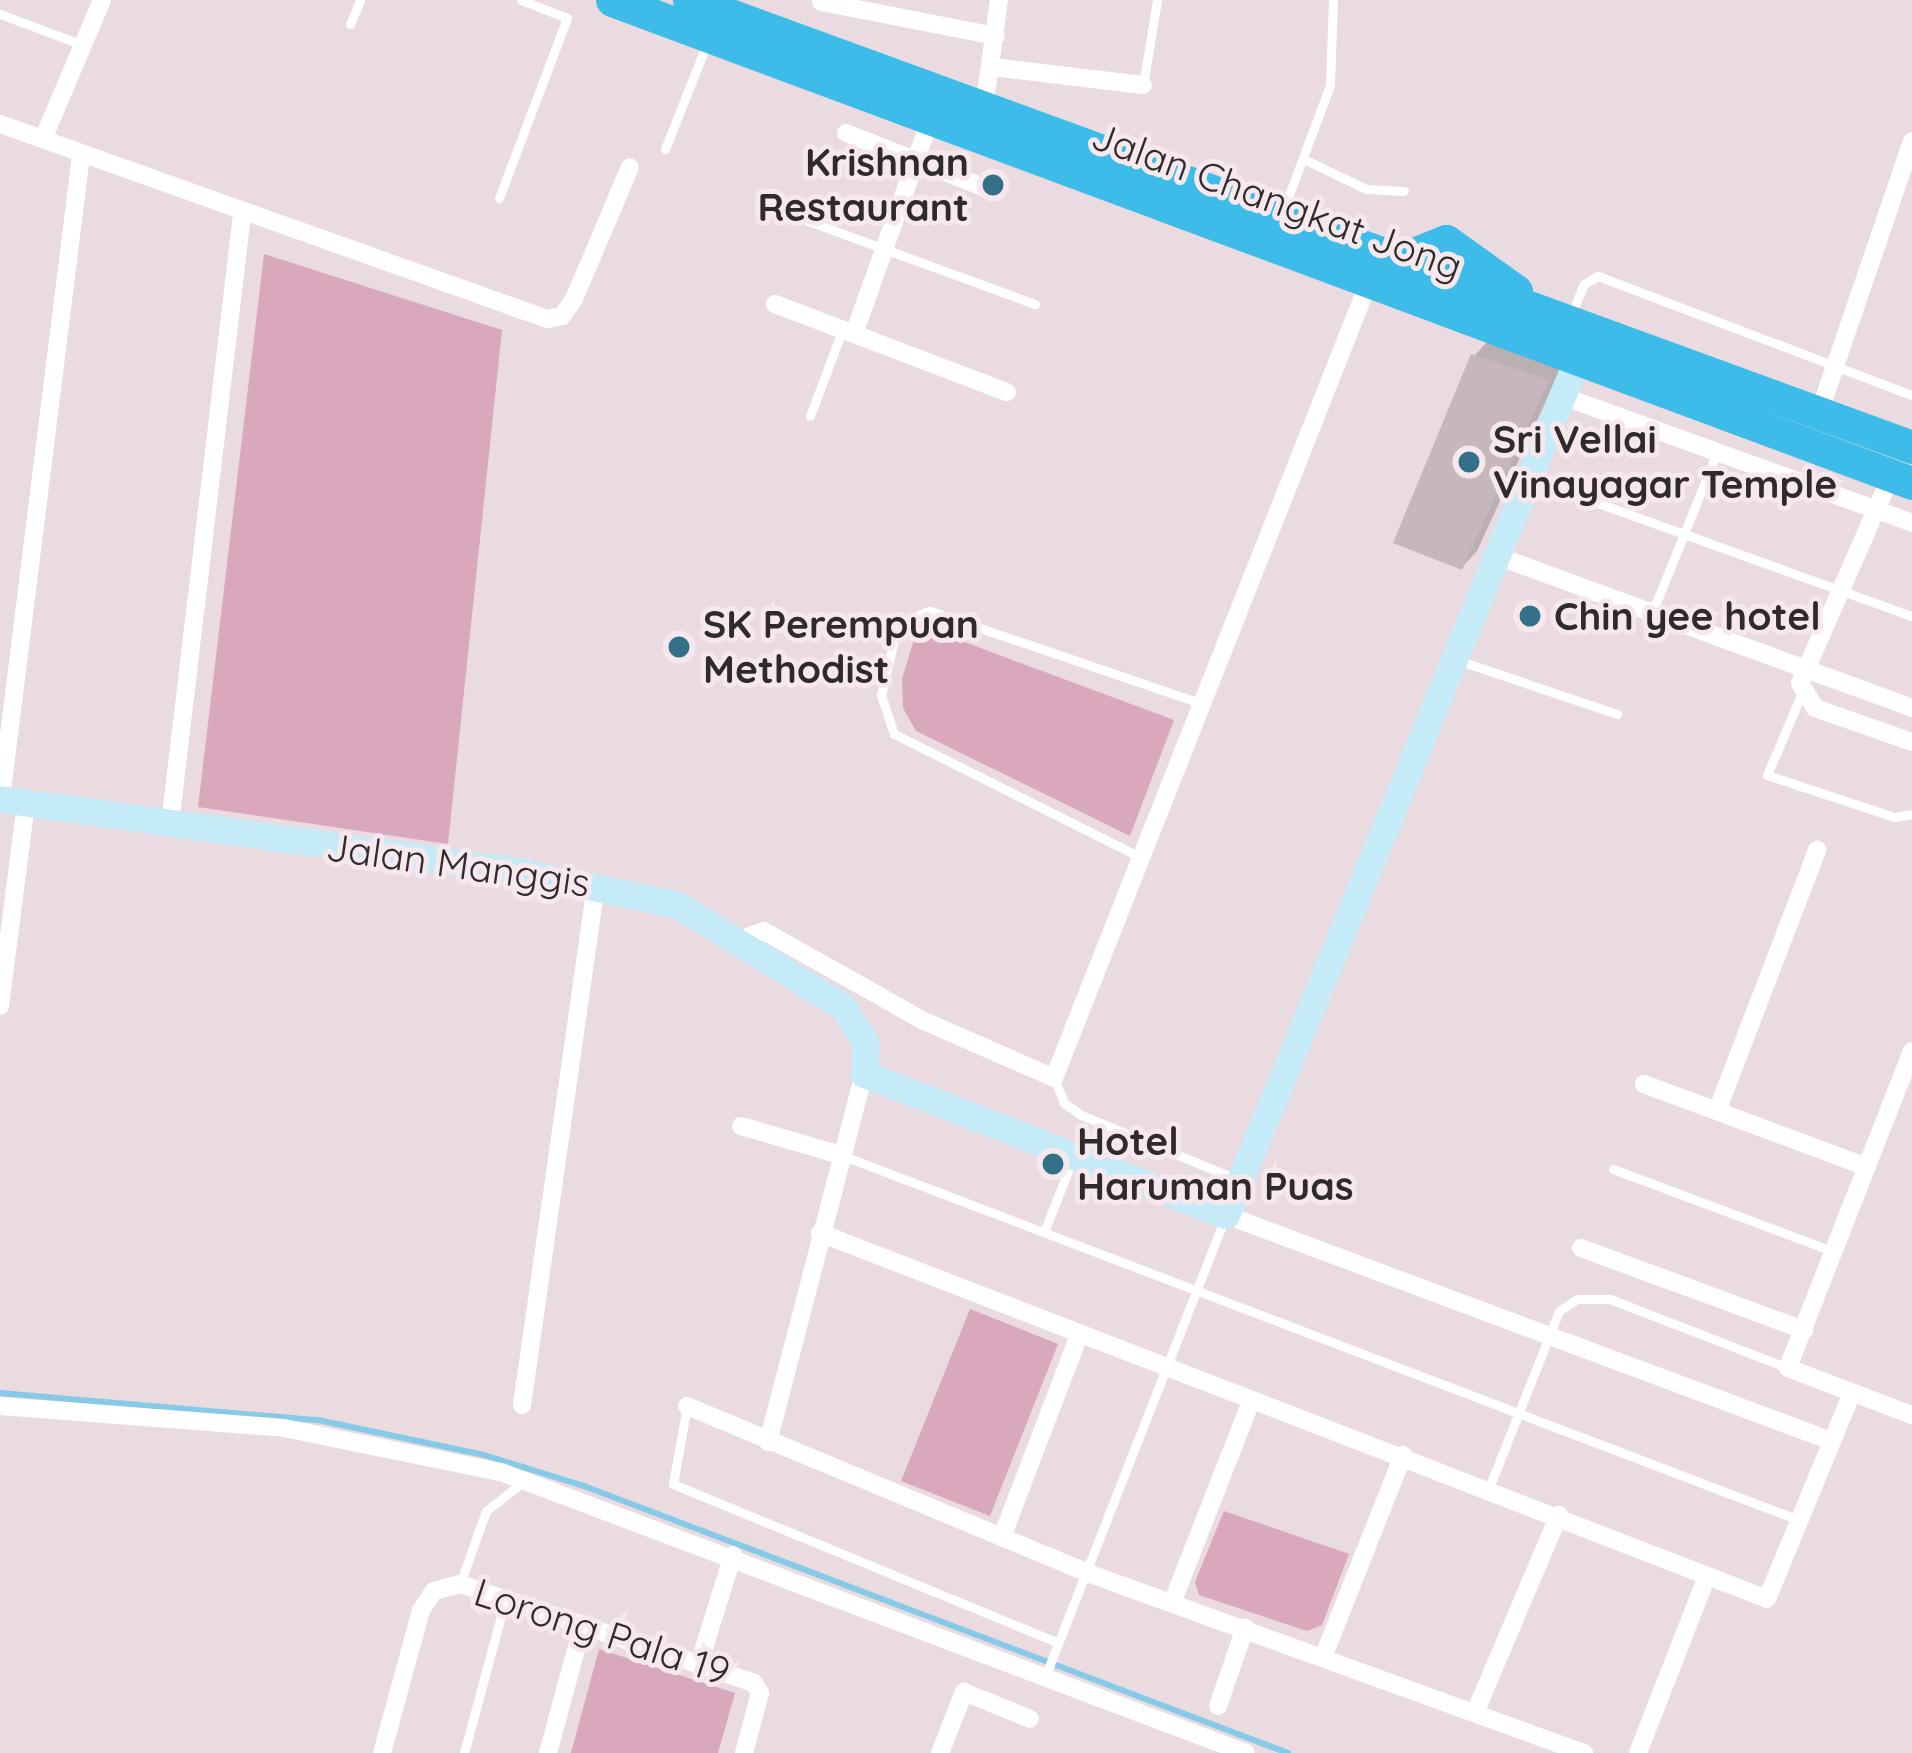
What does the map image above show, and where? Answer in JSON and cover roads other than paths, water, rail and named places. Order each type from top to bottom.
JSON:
[{"type":"highway","name":"Jalan Changkat Jong","points":[[612,0],[657,9],[709,38],[1902,479]]},
{"type":"highway","name":"Jalan Changkat Jong","points":[[689,0],[1413,264]]},
{"type":"highway","points":[[1465,314],[1424,286],[1413,264],[1422,245],[1446,241],[1535,307],[1912,447]]},
{"type":"highway","points":[[1759,392],[1808,425],[1811,446]]},
{"type":"street","points":[[44,139],[102,0]]},
{"type":"street","points":[[984,109],[999,0]]},
{"type":"street","points":[[821,1],[996,36]]},
{"type":"street","points":[[992,67],[1143,85]]},
{"type":"street","points":[[848,332],[886,246],[930,120]]},
{"type":"street","points":[[0,124],[242,215],[547,320],[562,316],[574,299],[630,167]]},
{"type":"street","points":[[846,134],[993,190]]},
{"type":"street","points":[[1820,413],[1903,196],[1912,141]]},
{"type":"street","points":[[0,1006],[9,800],[81,156]]},
{"type":"street","points":[[170,824],[242,215]]},
{"type":"street","points":[[741,939],[764,931],[922,1020],[1054,1078],[1370,280]]},
{"type":"street","points":[[775,304],[1007,392]]},
{"type":"street","points":[[1226,1215],[1579,356]]},
{"type":"street","points":[[1562,396],[1912,523]]},
{"type":"street","points":[[1902,479],[1876,509],[1804,669],[1801,695],[1815,708],[1912,742]]},
{"type":"street","points":[[1497,556],[1912,708]]},
{"type":"street","name":"Jalan Manggis","points":[[9,800],[596,884],[678,905],[741,939],[843,1007],[866,1044],[864,1074]]},
{"type":"street","points":[[1718,1111],[1817,850]]},
{"type":"street","points":[[522,1405],[596,884]]},
{"type":"street","points":[[1912,1051],[1788,1368],[1912,1414]]},
{"type":"street","points":[[768,1442],[864,1074],[1832,1441]]},
{"type":"street","points":[[1644,1084],[1867,1167]]},
{"type":"street","points":[[741,1126],[842,1155]]},
{"type":"street","points":[[820,1233],[1250,1404],[1403,1455],[1767,1599],[1852,1393]]},
{"type":"street","points":[[1581,1248],[1804,1330]]},
{"type":"street","points":[[1002,1538],[1079,1335]]},
{"type":"street","points":[[1172,1603],[1250,1404]]},
{"type":"street","points":[[0,1406],[284,1428],[525,1480],[1046,1675],[1222,1749],[1246,1753]]},
{"type":"street","points":[[687,1406],[1084,1572],[1478,1708],[1584,1753]]},
{"type":"street","points":[[1324,1655],[1403,1455]]},
{"type":"street","points":[[1478,1708],[1559,1515]]},
{"type":"street","points":[[699,1664],[733,1555]]},
{"type":"street","points":[[1638,1753],[1707,1576]]},
{"type":"street","name":"Lorong Pala 19","points":[[382,1753],[434,1591],[460,1584],[754,1683],[759,1699],[744,1753]]},
{"type":"street","points":[[548,1753],[583,1624]]},
{"type":"street","points":[[1218,1706],[1245,1628]]},
{"type":"street","points":[[940,1753],[964,1692],[1030,1719]]},
{"type":"lane","points":[[350,24],[360,0]]},
{"type":"lane","points":[[499,198],[567,18],[519,0]]},
{"type":"lane","points":[[1143,85],[1157,0]]},
{"type":"lane","points":[[1281,216],[1306,160],[1330,85],[1333,0]]},
{"type":"lane","points":[[0,14],[83,45]]},
{"type":"lane","points":[[664,149],[709,38]]},
{"type":"lane","points":[[1306,160],[1366,189],[1404,191]]},
{"type":"lane","points":[[808,221],[1035,304]]},
{"type":"lane","points":[[1569,320],[1584,284],[1598,276],[1912,395]]},
{"type":"lane","points":[[810,416],[848,332]]},
{"type":"lane","points":[[1652,613],[1717,452]]},
{"type":"lane","points":[[1528,479],[1912,616]]},
{"type":"lane","points":[[1142,858],[894,734],[881,695],[898,623],[930,611],[1204,704]]},
{"type":"lane","points":[[1455,659],[1617,714]]},
{"type":"lane","points":[[1801,695],[1767,775],[1894,817],[1912,814]]},
{"type":"lane","points":[[1054,1078],[1064,1103],[1081,1115],[1240,1181]]},
{"type":"lane","points":[[842,1155],[1521,1409],[1799,1520]]},
{"type":"lane","points":[[1044,1232],[1074,1156]]},
{"type":"lane","points":[[1613,1169],[1834,1252]]},
{"type":"lane","points":[[1046,1675],[1226,1215]]},
{"type":"lane","points":[[1489,1488],[1549,1334],[1566,1304],[1591,1296],[1788,1368]]},
{"type":"lane","points":[[687,1406],[673,1484],[1058,1645]]},
{"type":"lane","points":[[460,1584],[486,1511],[525,1480]]},
{"type":"lane","points":[[464,1753],[506,1597]]},
{"type":"waterway","points":[[0,1393],[318,1420],[484,1455],[584,1486],[1288,1753]]},
{"type":"place","name":"Krishnan Restaurant","points":[[993,185]]},
{"type":"place","name":"Sri Vellai Vinayagar Temple","points":[[1469,462]]},
{"type":"place","name":"Chin yee hotel","points":[[1530,616]]},
{"type":"place","name":"SK Perempuan Methodist","points":[[679,647]]},
{"type":"place","name":"Hotel Haruman Puas","points":[[1053,1164]]}]
